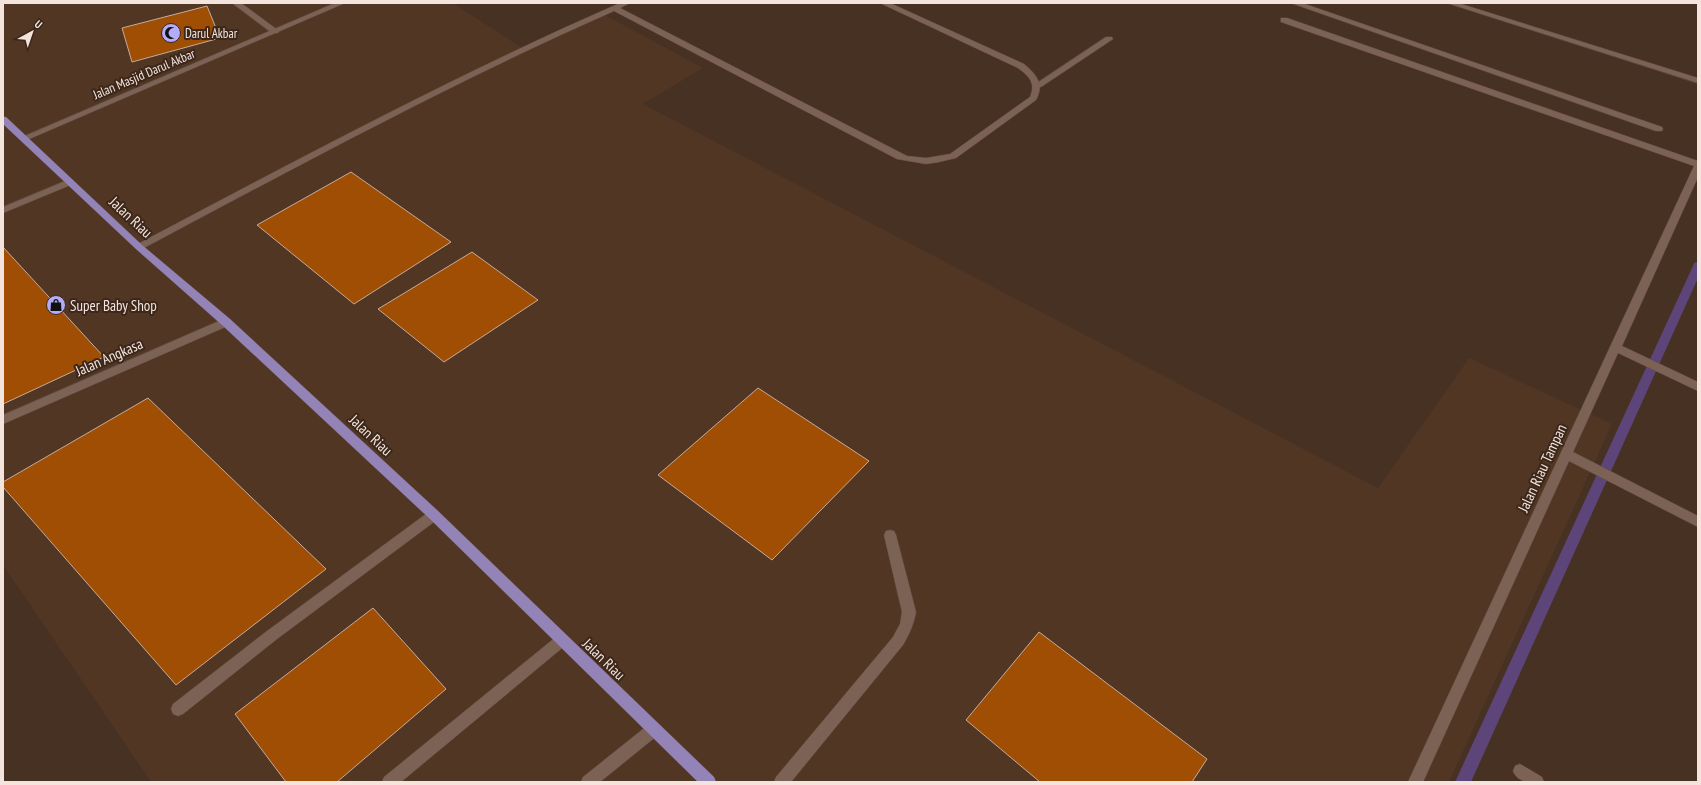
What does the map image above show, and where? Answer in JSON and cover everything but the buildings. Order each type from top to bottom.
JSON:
[{"type":"main road","name":"Jalan Riau","points":[[3,119],[139,247],[226,322],[434,515],[653,730],[709,782]]},
{"type":"street","points":[[236,3],[275,31]]},
{"type":"street","name":"Jalan Masjid Darul Akbar","points":[[24,138],[341,3]]},
{"type":"street","points":[[139,247],[399,110],[510,55],[626,3]]},
{"type":"street","points":[[614,8],[900,157],[913,160],[927,162],[952,156],[1033,98],[1037,92],[1038,85],[1029,72],[1021,66],[884,3]]},
{"type":"street","points":[[1295,3],[1659,129]]},
{"type":"street","points":[[1451,3],[1698,81]]},
{"type":"street","points":[[1284,20],[1698,164]]},
{"type":"street","points":[[1038,85],[1109,39]]},
{"type":"street","name":"Jalan Riau Tampan","points":[[1415,782],[1698,167]]},
{"type":"street","points":[[3,210],[70,182]]},
{"type":"street","name":"Jalan Angkasa","points":[[3,420],[226,322]]},
{"type":"street","points":[[1616,348],[1698,387]]},
{"type":"street","points":[[1566,454],[1698,522]]},
{"type":"street","points":[[178,709],[278,630],[434,515]]},
{"type":"street","points":[[781,782],[905,631],[909,612],[890,535]]},
{"type":"street","points":[[389,782],[562,640]]},
{"type":"street","points":[[588,782],[653,730]]},
{"type":"street","points":[[1520,770],[1537,782]]},
{"type":"shaded area","points":[[3,3],[453,3],[527,51],[605,15],[703,68],[643,104],[1378,488],[1469,358],[1612,424],[1449,782],[151,782],[3,565]]},
{"type":"waterway","points":[[1463,782],[1698,266]]},
{"type":"place","name":"Darul Akbar","points":[[171,33]]},
{"type":"place","name":"Super Baby Shop","points":[[56,305]]}]
